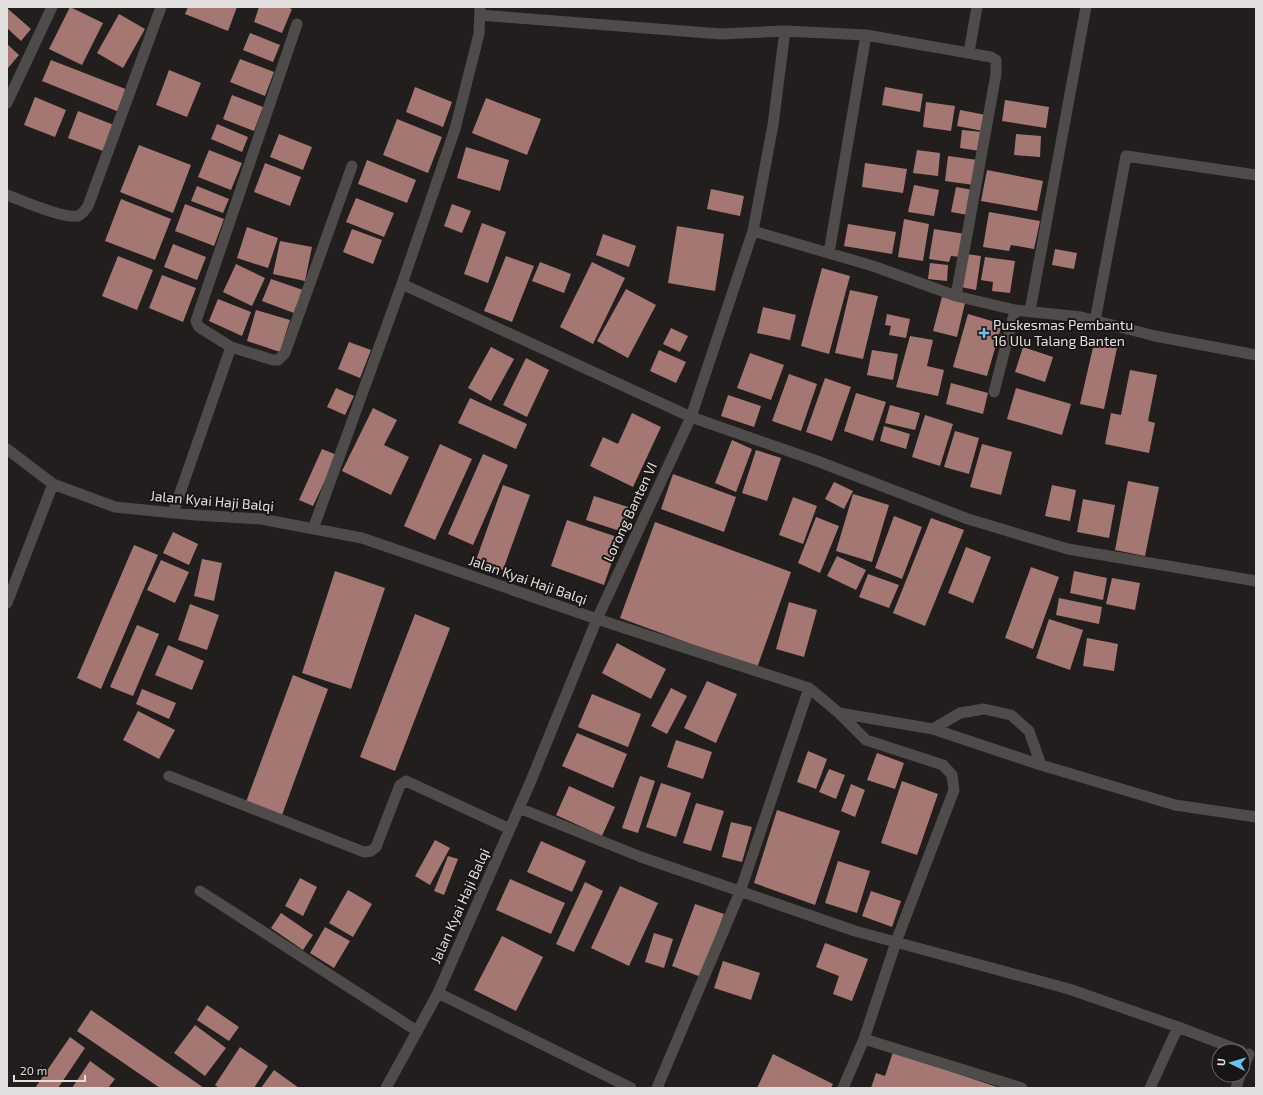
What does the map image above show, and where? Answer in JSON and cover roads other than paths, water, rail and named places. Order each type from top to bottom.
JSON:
[{"type":"street","points":[[7,103],[52,7]]},
{"type":"street","points":[[7,195],[67,217],[79,216],[84,213],[161,7]]},
{"type":"street","points":[[969,52],[977,7]]},
{"type":"street","points":[[1030,311],[1086,7]]},
{"type":"street","points":[[313,529],[402,284],[456,129],[479,34],[480,11],[721,34],[785,31],[866,35],[969,52],[996,60],[997,66],[956,296]]},
{"type":"street","points":[[297,24],[196,321],[199,326],[231,347],[272,360],[278,360],[285,354],[352,166]]},
{"type":"street","name":"Lorong Banten VI","points":[[597,619],[691,418],[753,231],[773,125],[785,31]]},
{"type":"street","points":[[829,253],[866,35]]},
{"type":"street","points":[[1095,320],[1126,156],[1256,175]]},
{"type":"street","points":[[753,231],[829,253],[956,296],[1015,310],[1081,317],[1155,336],[1256,355]]},
{"type":"street","points":[[402,284],[691,418],[817,461],[968,519],[1068,549],[1256,581]]},
{"type":"street","points":[[994,392],[1015,310]]},
{"type":"street","points":[[173,513],[231,347]]},
{"type":"street","name":"Jalan Kyai Haji Balqi","points":[[7,449],[53,484],[115,507],[173,513],[261,518],[362,538],[597,619],[519,808],[438,994],[386,1088]]},
{"type":"street","points":[[7,603],[53,484]]},
{"type":"street","points":[[597,619],[809,688],[839,713],[866,740],[943,765],[952,776],[954,790],[896,942],[864,1039],[843,1088]]},
{"type":"street","points":[[657,1088],[740,892],[809,688]]},
{"type":"street","points":[[933,729],[960,713],[984,709],[1011,715],[1029,731],[1041,765]]},
{"type":"street","points":[[839,713],[933,729],[1041,765],[1175,805],[1256,817]]},
{"type":"street","points":[[169,776],[364,852],[371,851],[376,847],[400,785],[406,781],[510,829]]},
{"type":"street","points":[[519,808],[641,857],[855,931],[1069,988],[1220,1043]]},
{"type":"street","points":[[200,892],[417,1031]]},
{"type":"street","points":[[438,994],[630,1088]]},
{"type":"street","points":[[1150,1088],[1178,1027]]},
{"type":"street","points":[[864,1039],[1022,1088]]},
{"type":"place","name":"Puskesmas Pembantu 16 Ulu Talang Banten","points":[[984,333]]}]
